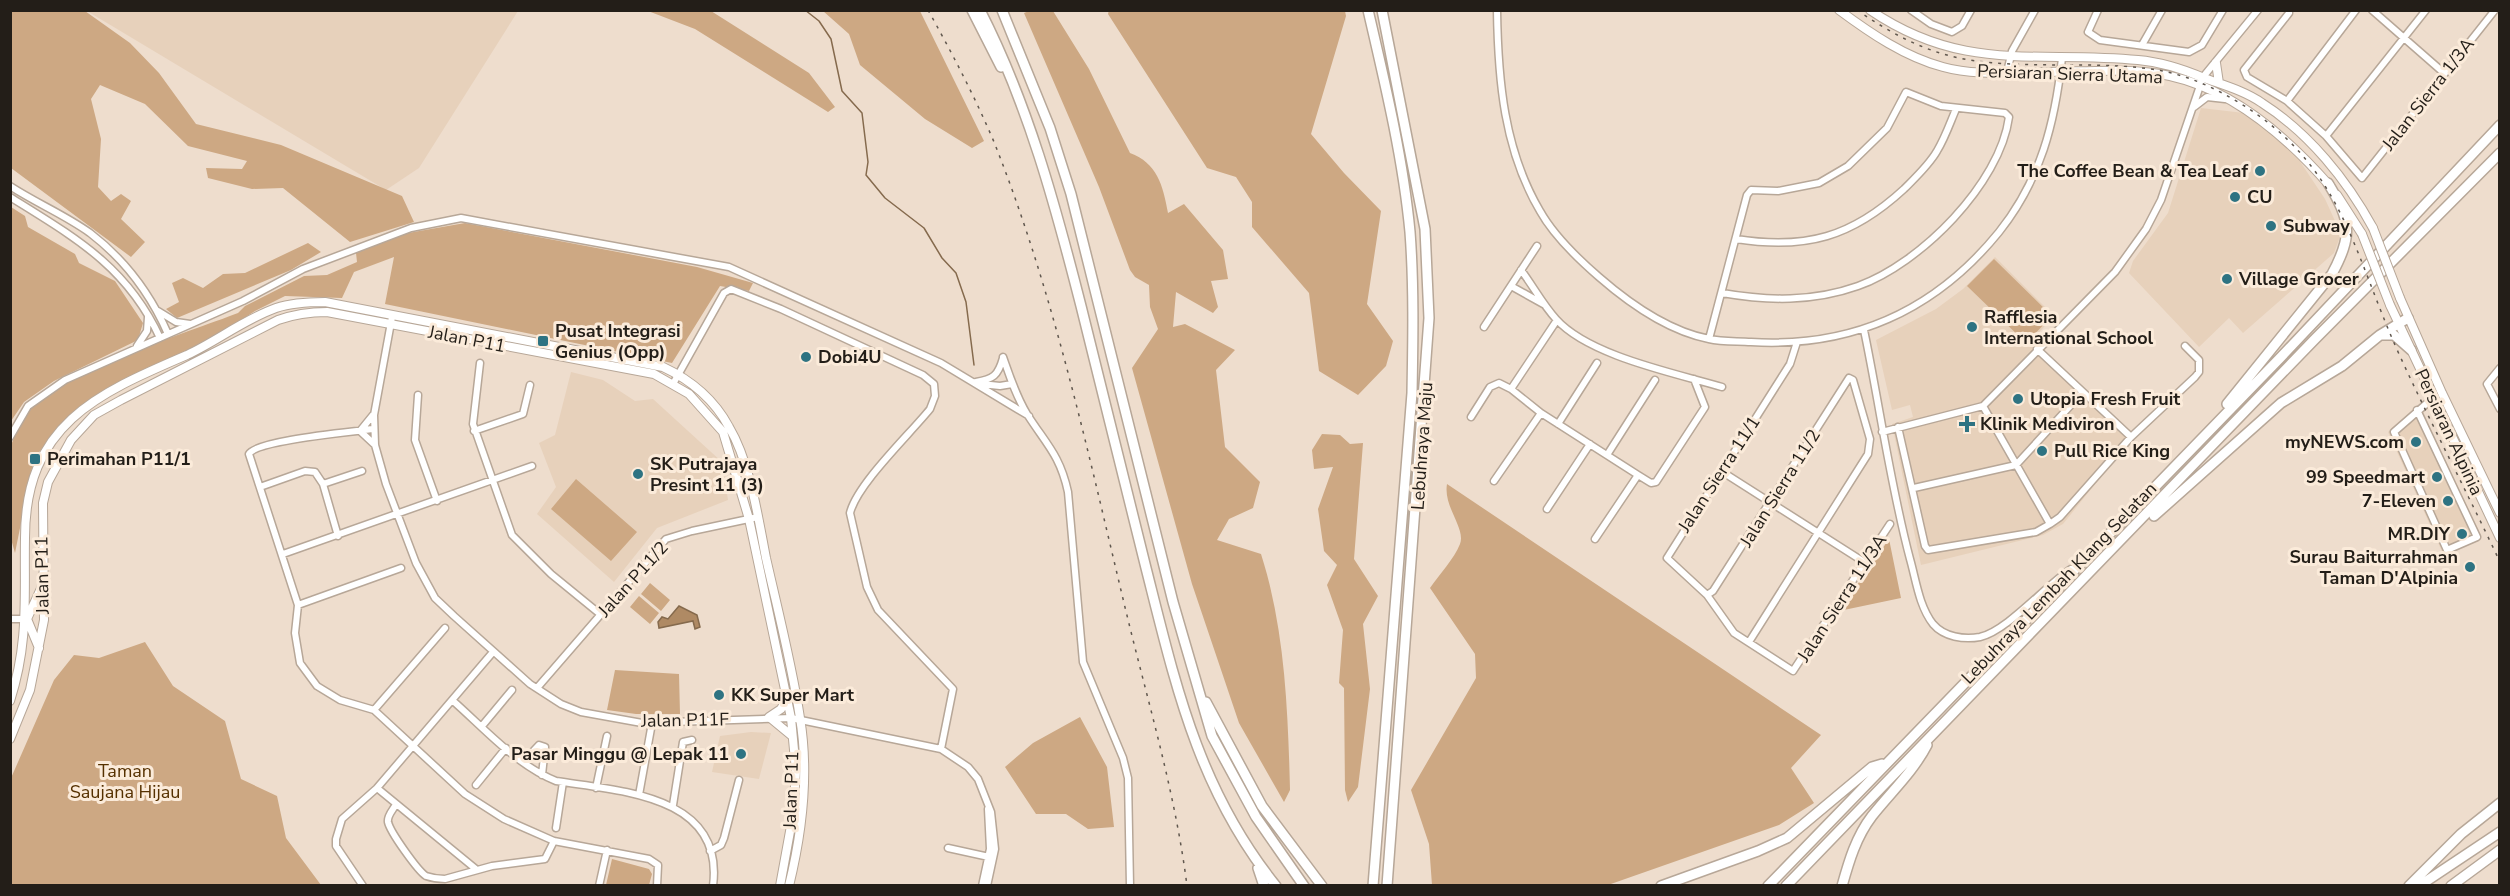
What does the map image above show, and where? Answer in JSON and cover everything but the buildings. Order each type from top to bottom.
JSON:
[{"type":"highway","points":[[972,10],[1024,112]]},
{"type":"highway","points":[[980,10],[1000,50],[1024,112],[1056,208],[1186,721],[1206,772],[1254,859],[1264,885]]},
{"type":"highway","points":[[1002,10],[1050,128],[1068,183],[1145,495],[1212,736],[1237,786],[1304,885]]},
{"type":"highway","name":"Lebuhraya Maju","points":[[1368,10],[1403,181],[1410,232],[1413,333],[1412,393],[1373,885]]},
{"type":"highway","name":"Lebuhraya Maju","points":[[1382,10],[1425,229],[1429,318],[1387,885]]},
{"type":"highway","name":"Lebuhraya Lembah Klang Selatan","points":[[1768,885],[2281,357],[2499,125]]},
{"type":"highway","name":"Lebuhraya Lembah Klang Selatan","points":[[1786,885],[2059,606],[2314,340],[2499,153]]},
{"type":"highway","points":[[2206,432],[2332,274],[2344,251],[2349,236],[2346,221],[2342,207],[2328,183]]},
{"type":"highway","points":[[2059,606],[2256,423],[2281,403],[2342,366],[2380,335],[2408,318]]},
{"type":"highway","points":[[2380,335],[2394,335],[2410,350]]},
{"type":"highway","points":[[1193,672],[1222,735],[1262,806],[1321,885]]},
{"type":"highway","points":[[1842,885],[1851,855],[1865,828],[1921,757],[1932,735]]},
{"type":"highway","points":[[1661,885],[1758,851],[1787,838],[1872,767],[1886,762]]},
{"type":"highway","points":[[2409,885],[2461,834],[2499,803]]},
{"type":"highway","points":[[2419,885],[2499,832]]},
{"type":"highway","points":[[2472,872],[2499,850]]},
{"type":"highway","points":[[2451,885],[2499,858]]},
{"type":"highway","points":[[1254,859],[1276,885]]},
{"type":"main road","name":"Persiaran Sierra Utama","points":[[1839,10],[1877,38],[1927,62],[1959,70],[2155,74],[2199,86],[2229,100],[2267,124],[2328,183],[2346,205],[2361,234],[2390,305]]},
{"type":"main road","name":"Persiaran Sierra Utama","points":[[1870,10],[1900,29],[1958,50],[2010,57],[2155,62],[2219,83],[2262,103],[2297,131],[2347,185],[2373,228],[2400,298]]},
{"type":"main road","points":[[2216,63],[2219,83]]},
{"type":"main road","name":"Persiaran Alpinia","points":[[2400,298],[2499,513]]},
{"type":"main road","name":"Jalan P11","points":[[10,701],[19,675],[27,619],[26,518],[35,473],[46,451],[71,418],[130,379],[182,357],[275,309],[293,304],[325,302],[391,320],[654,374],[673,384],[702,406],[723,432],[749,519],[791,718],[795,771],[793,815],[780,885]]},
{"type":"main road","name":"Persiaran Alpinia","points":[[2390,305],[2499,536]]},
{"type":"main road","name":"Jalan P11","points":[[10,739],[30,690],[44,620],[42,503],[59,460],[70,440],[94,415],[157,380],[278,320],[297,313],[327,312],[391,320],[663,368],[678,374],[714,403],[730,428],[741,456],[758,517],[801,720],[801,815],[796,857],[789,885]]},
{"type":"main road","points":[[182,357],[181,365],[192,364]]},
{"type":"main road","points":[[157,380],[172,369],[170,366],[163,365]]},
{"type":"main road","points":[[39,648],[27,619],[44,583]]},
{"type":"main road","points":[[787,699],[781,710],[769,717],[792,736]]},
{"type":"street","points":[[1497,10],[1504,114],[1522,174],[1543,216],[1590,270],[1630,303],[1674,327],[1708,339],[1772,343],[1797,342],[1864,330],[1923,301],[1960,272],[1998,232],[2032,179],[2049,138],[2062,58]]},
{"type":"street","points":[[1911,10],[1931,24],[1955,31],[1962,26],[1971,10]]},
{"type":"street","points":[[2007,72],[2010,57],[2035,10]]},
{"type":"street","points":[[2098,10],[2087,28],[2088,32],[2100,40],[2113,44],[2142,45],[2189,52],[2202,45],[2223,10]]},
{"type":"street","points":[[2142,45],[2162,10]]},
{"type":"street","points":[[1882,432],[1983,406],[2115,272],[2146,229],[2161,200],[2203,77],[2258,10]]},
{"type":"street","points":[[2287,101],[2356,10]]},
{"type":"street","points":[[2372,10],[2444,73]]},
{"type":"street","points":[[2289,13],[2244,70],[2247,77],[2287,101],[2326,136],[2426,10]]},
{"type":"street","name":"Jalan Sierra 1/3A","points":[[2326,136],[2362,178],[2495,10]]},
{"type":"street","points":[[1708,339],[1749,192],[1754,189],[1778,191],[1819,183],[1848,166],[1887,128],[1904,93],[1909,92],[1941,106],[1956,109],[2005,113],[2009,120],[1998,152],[1982,185],[1966,206],[1916,252],[1887,271],[1859,286],[1792,300],[1764,300],[1722,294]]},
{"type":"street","points":[[2190,112],[2199,100],[2207,97],[2229,100]]},
{"type":"street","points":[[1736,239],[1771,245],[1790,244],[1836,234],[1860,223],[1884,207],[1918,175],[1937,152],[1956,109]]},
{"type":"street","points":[[10,186],[88,232],[105,246],[138,282],[158,311],[168,334]]},
{"type":"street","points":[[10,197],[97,253],[129,289],[160,338]]},
{"type":"street","points":[[10,437],[28,406],[44,392],[65,380],[160,338],[303,269],[428,223],[448,218],[473,218],[729,267],[941,363],[1029,416]]},
{"type":"street","points":[[1484,327],[1537,246]]},
{"type":"street","points":[[1521,270],[1557,320],[1600,349],[1722,387]]},
{"type":"street","points":[[1511,286],[1548,306]]},
{"type":"street","points":[[673,384],[727,290],[781,309],[894,360],[923,375],[933,384],[935,396],[930,409],[868,482],[854,501],[850,513],[867,587],[878,610],[954,688],[941,749],[960,760],[978,779],[994,824],[995,849],[987,885]]},
{"type":"street","points":[[158,311],[176,322],[190,324]]},
{"type":"street","points":[[135,349],[147,331],[147,315]]},
{"type":"street","points":[[375,446],[374,414],[391,320]]},
{"type":"street","points":[[1511,389],[1557,320]]},
{"type":"street","points":[[1864,330],[1895,504],[1920,596],[1934,624],[1945,633],[1960,638],[1982,636],[1999,628],[2050,582],[2079,564]]},
{"type":"street","name":"Jalan Sierra 11/1","points":[[1707,595],[1668,560],[1667,555],[1790,364],[1797,342]]},
{"type":"street","points":[[1898,427],[1914,488],[1925,546],[1928,550],[2036,532],[2060,517],[2131,437],[2199,372],[2199,360],[2185,345]]},
{"type":"street","points":[[2037,349],[2081,394],[2131,437]]},
{"type":"street","points":[[975,382],[992,379],[1003,357],[1012,384],[1029,416],[1054,450],[1068,492],[1083,662],[1123,758],[1128,778],[1130,885]]},
{"type":"street","points":[[480,363],[472,419],[474,430],[512,535],[551,574],[600,614]]},
{"type":"street","points":[[1558,424],[1597,363]]},
{"type":"street","points":[[2499,368],[2487,384],[2499,409]]},
{"type":"street","name":"Jalan Sierra 11/2","points":[[1707,595],[1713,591],[1772,501],[1849,378],[1856,383],[1871,447],[1819,532]]},
{"type":"street","points":[[1471,417],[1493,385],[1499,384],[1511,389],[1541,413],[1638,475],[1656,482],[1705,407],[1694,379]]},
{"type":"street","points":[[1607,455],[1655,380]]},
{"type":"street","points":[[975,382],[992,386],[1012,384]]},
{"type":"street","points":[[474,430],[523,414],[530,385]]},
{"type":"street","points":[[1914,488],[2016,465],[2081,394]]},
{"type":"street","points":[[418,395],[414,427],[415,440],[437,501]]},
{"type":"street","points":[[2417,410],[2477,537],[2447,550],[2394,432],[2417,410],[2433,398]]},
{"type":"street","points":[[1983,406],[2050,524]]},
{"type":"street","points":[[1494,481],[1541,413]]},
{"type":"street","points":[[360,431],[374,414]]},
{"type":"street","points":[[373,429],[312,436],[250,451],[298,605],[297,650],[307,675],[325,693],[374,710],[465,794],[504,819],[554,841],[607,850],[654,862],[659,871],[657,885]]},
{"type":"street","points":[[360,431],[375,446]]},
{"type":"street","points":[[1547,509],[1590,444]]},
{"type":"street","name":"Jalan P11F","points":[[375,446],[416,563],[435,598],[493,652],[537,688],[561,704],[581,712],[652,723],[791,718],[941,749]]},
{"type":"street","points":[[283,554],[532,466]]},
{"type":"street","points":[[260,487],[311,470],[319,476],[323,484],[338,536]]},
{"type":"street","points":[[323,484],[362,471]]},
{"type":"street","points":[[1721,471],[1772,501],[1864,562]]},
{"type":"street","points":[[1595,539],[1638,475]]},
{"type":"street","name":"Jalan P11/2","points":[[537,688],[666,539],[758,517]]},
{"type":"street","name":"Jalan Sierra 11/3A","points":[[1749,642],[1793,671],[1890,524]]},
{"type":"street","points":[[1707,595],[1728,627],[1749,642],[1819,532]]},
{"type":"street","points":[[298,605],[401,568]]},
{"type":"street","points":[[10,619],[27,619]]},
{"type":"street","points":[[374,710],[445,628]]},
{"type":"street","points":[[363,885],[336,846],[342,819],[377,788],[493,652]]},
{"type":"street","points":[[482,726],[512,690]]},
{"type":"street","points":[[452,700],[506,748],[543,775],[563,782],[639,795],[673,805],[698,827],[710,851],[713,885]]},
{"type":"street","points":[[639,795],[652,723]]},
{"type":"street","points":[[596,788],[607,736]]},
{"type":"street","points":[[673,805],[683,742],[692,740]]},
{"type":"street","points":[[523,762],[542,745],[545,747],[546,757],[543,775]]},
{"type":"street","points":[[476,785],[506,748]]},
{"type":"street","points":[[710,851],[721,845],[724,838],[740,780]]},
{"type":"street","points":[[556,828],[563,782]]},
{"type":"street","points":[[377,788],[395,806],[477,870]]},
{"type":"street","points":[[395,806],[388,817],[389,826],[418,869],[426,876],[445,879],[477,870],[544,859],[554,841]]},
{"type":"street","points":[[982,885],[989,857],[988,809]]},
{"type":"street","points":[[948,848],[989,857]]},
{"type":"street","points":[[599,885],[607,850]]},
{"type":"shaded area","points":[[87,11],[518,11],[419,168],[386,190]]},
{"type":"shaded area","points":[[2201,108],[2244,113],[2269,129],[2299,160],[2325,199],[2341,234],[2334,253],[2243,333],[2229,318],[2199,347],[2129,273],[2133,261],[2168,213]]},
{"type":"shaded area","points":[[1995,257],[2054,316],[2033,339],[2133,437],[2063,524],[2043,535],[1921,565],[1892,424],[1913,417],[1910,405],[1892,410],[1876,340],[1936,309],[1963,289]]},
{"type":"shaded area","name":"SK Putrajaya Presint 11 (3)","points":[[571,372],[603,380],[635,401],[653,399],[722,462],[728,500],[657,528],[614,582],[537,514],[556,487],[539,443],[555,435]]},
{"type":"shaded area","points":[[2420,404],[2478,538],[2444,556],[2388,432]]},
{"type":"shaded area","points":[[679,606],[697,615],[700,627],[695,629],[693,621],[659,628],[658,622],[662,617],[668,619]]},
{"type":"shaded area","name":"Pasar Minggu @ Lepak 11","points":[[751,732],[771,733],[759,779],[712,772],[720,736]]},
{"type":"green space","points":[[11,10],[85,11],[130,43],[159,73],[196,124],[281,145],[402,196],[414,222],[350,242],[283,188],[252,189],[208,178],[206,168],[242,169],[247,161],[188,146],[145,104],[100,85],[91,99],[101,139],[98,187],[111,201],[121,194],[131,201],[121,219],[145,242],[131,257],[11,168]]},
{"type":"green space","points":[[1109,10],[1345,11],[1346,16],[1311,134],[1344,173],[1381,211],[1367,304],[1393,341],[1386,366],[1358,395],[1319,371],[1309,293],[1252,227],[1252,202],[1236,177],[1207,168],[1108,14]]},
{"type":"green space","points":[[648,11],[711,11],[809,73],[835,107],[828,112],[695,29]]},
{"type":"green space","points":[[823,11],[920,11],[984,141],[972,148],[925,119],[860,65],[849,34]]},
{"type":"green space","points":[[1053,11],[1089,69],[1130,153],[1147,163],[1157,176],[1164,193],[1168,213],[1184,204],[1223,250],[1228,279],[1211,281],[1218,307],[1213,313],[1176,292],[1173,327],[1185,324],[1235,350],[1216,370],[1225,447],[1260,482],[1253,508],[1229,519],[1217,540],[1261,554],[1269,582],[1284,670],[1290,790],[1284,802],[1239,723],[1192,584],[1132,368],[1158,329],[1150,307],[1149,285],[1135,277],[1130,270],[1099,187],[1024,13]]},
{"type":"green space","points":[[11,207],[25,216],[28,227],[75,254],[79,263],[115,281],[143,323],[138,340],[54,381],[24,402],[11,421]]},
{"type":"green space","points":[[465,223],[697,267],[753,283],[749,291],[720,286],[672,363],[385,304],[394,257],[354,272],[342,298],[285,296],[255,311],[212,339],[109,387],[71,414],[34,458],[15,553],[11,539],[10,449],[27,412],[46,394],[127,354],[238,313],[245,306],[304,276],[327,275],[357,262],[356,253],[408,233]]},
{"type":"green space","points":[[308,243],[321,252],[291,270],[177,318],[166,309],[179,302],[172,283],[183,278],[203,288],[223,274],[245,273]]},
{"type":"green space","points":[[1994,259],[2052,316],[2026,343],[1967,286]]},
{"type":"green space","points":[[1322,434],[1340,435],[1350,444],[1363,443],[1354,559],[1378,596],[1363,624],[1370,689],[1358,787],[1348,802],[1345,790],[1344,688],[1339,683],[1343,630],[1327,585],[1337,565],[1324,551],[1318,509],[1333,467],[1314,469],[1312,450]]},
{"type":"green space","points":[[576,479],[637,532],[611,561],[551,509]]},
{"type":"green space","points":[[1447,484],[1821,735],[1791,768],[1814,803],[1779,825],[1608,885],[1432,885],[1429,844],[1411,790],[1476,678],[1475,654],[1430,588],[1457,550],[1461,538],[1448,501]]},
{"type":"green space","points":[[1889,539],[1901,598],[1839,611]]},
{"type":"green space","points":[[650,583],[670,600],[661,611],[641,594]]},
{"type":"green space","points":[[639,596],[659,613],[650,624],[630,607]]},
{"type":"green space","name":"Taman Saujana Hijau","points":[[145,642],[173,686],[225,721],[241,779],[277,796],[286,838],[321,885],[11,885],[11,778],[54,680],[74,655],[99,658]]},
{"type":"green space","points":[[615,670],[679,674],[680,714],[636,714],[607,710]]},
{"type":"green space","points":[[1080,717],[1107,767],[1114,827],[1088,829],[1066,814],[1036,814],[1005,767],[1033,743]]},
{"type":"green space","points":[[612,859],[649,869],[652,874],[649,885],[606,885]]},
{"type":"waterway","points":[[805,10],[819,21],[831,39],[842,91],[862,113],[868,162],[866,175],[885,198],[924,228],[942,258],[956,273],[966,302],[974,365]]},
{"type":"railway","points":[[928,10],[963,75],[994,142],[1015,198],[1051,312],[1082,428],[1159,743],[1175,814],[1187,886]]},
{"type":"railway","points":[[1857,10],[1906,39],[1945,55],[1959,58],[2004,64],[2119,66],[2180,75],[2227,95],[2273,127],[2301,154],[2323,183],[2341,214],[2399,354],[2500,562]]},
{"type":"place","name":"The Coffee Bean & Tea Leaf","points":[[2260,171]]},
{"type":"place","name":"CU","points":[[2235,197]]},
{"type":"place","name":"Subway","points":[[2271,226]]},
{"type":"place","name":"Village Grocer","points":[[2227,279]]},
{"type":"place","name":"Rafflesia International School","points":[[1972,327]]},
{"type":"place","name":"Pusat Integrasi Genius (Opp)","points":[[543,341]]},
{"type":"place","name":"Dobi4U","points":[[806,357]]},
{"type":"place","name":"Utopia Fresh Fruit","points":[[2018,399]]},
{"type":"place","name":"Klinik Mediviron","points":[[1967,424]]},
{"type":"place","name":"myNEWS.com","points":[[2416,442]]},
{"type":"place","name":"Pull Rice King","points":[[2042,451]]},
{"type":"place","name":"Perimahan P11/1","points":[[35,459]]},
{"type":"place","name":"SK Putrajaya Presint 11 (3)","points":[[638,474]]},
{"type":"place","name":"99 Speedmart","points":[[2437,477]]},
{"type":"place","name":"7-Eleven","points":[[2448,501]]},
{"type":"place","name":"MR.DIY","points":[[2462,534]]},
{"type":"place","name":"Surau Baiturrahman Taman D'Alpinia","points":[[2470,567]]},
{"type":"place","name":"KK Super Mart","points":[[719,695]]},
{"type":"place","name":"Pasar Minggu @ Lepak 11","points":[[741,754]]}]
